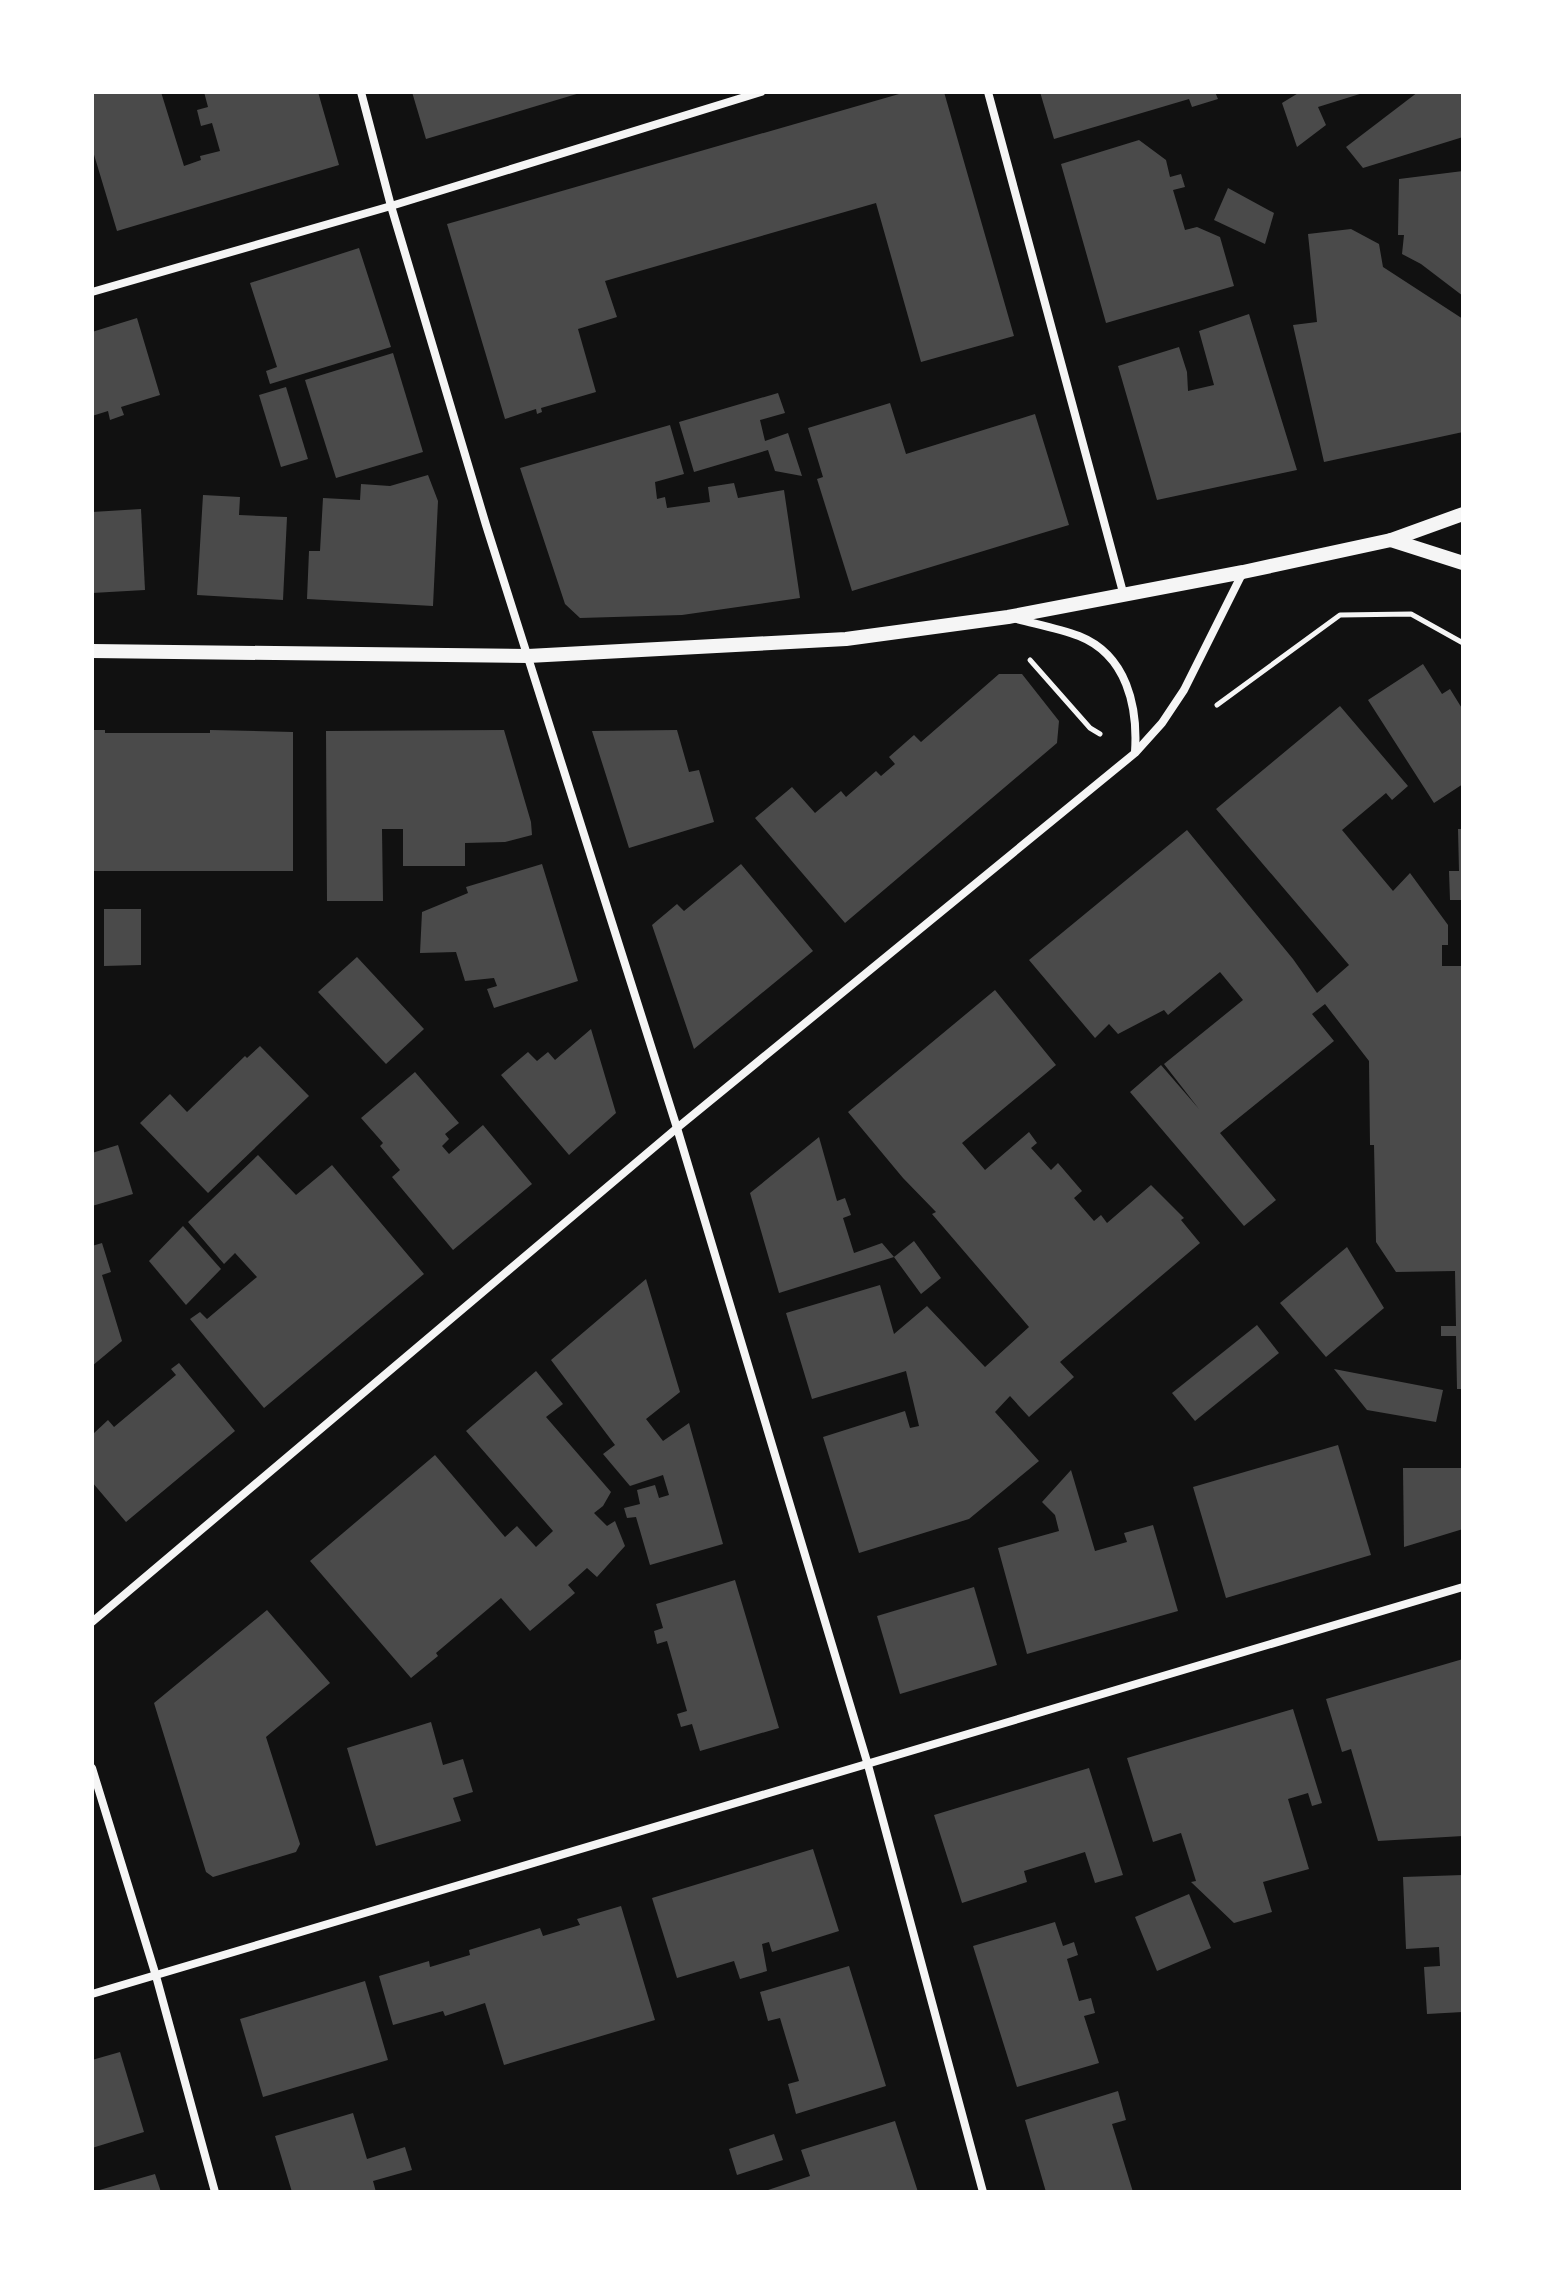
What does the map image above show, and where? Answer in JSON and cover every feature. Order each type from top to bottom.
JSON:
[{"type":"street","points":[[361,92],[391,206],[486,525],[677,1128],[868,1765],[983,2192]]},
{"type":"street","points":[[92,292],[391,206],[761,92]]},
{"type":"street","points":[[988,92],[1124,596]]},
{"type":"street","points":[[92,651],[528,656],[846,639],[1008,617],[1243,572],[1391,540],[1463,514]]},
{"type":"street","points":[[1391,540],[1463,563]]},
{"type":"street","points":[[92,1622],[677,1128],[1135,753],[1162,723],[1184,690],[1243,572]]},
{"type":"street","points":[[1008,617],[1081,637],[1101,649],[1121,674],[1133,699],[1137,723],[1135,753]]},
{"type":"street","points":[[92,1994],[1463,1587]]},
{"type":"street","points":[[92,1768],[156,1976],[215,2192]]},
{"type":"building","points":[[92,92],[161,92],[184,166],[201,160],[200,156],[220,151],[212,123],[201,126],[197,110],[208,107],[204,92],[318,92],[339,165],[117,231],[92,148]]},
{"type":"building","points":[[412,92],[580,92],[580,93],[426,139]]},
{"type":"building","points":[[906,92],[944,92],[1014,336],[921,362],[876,203],[605,281],[617,317],[578,329],[596,392],[541,408],[542,412],[537,414],[536,409],[505,419],[447,224]]},
{"type":"building","points":[[1040,92],[1215,92],[1218,99],[1192,107],[1189,99],[1054,139]]},
{"type":"building","points":[[1300,92],[1363,93],[1318,107],[1326,125],[1297,147],[1282,103]]},
{"type":"building","points":[[1418,92],[1463,92],[1463,137],[1363,168],[1346,147]]},
{"type":"building","points":[[1139,140],[1166,160],[1170,177],[1181,174],[1185,187],[1173,190],[1185,230],[1197,227],[1220,237],[1234,286],[1106,323],[1061,164]]},
{"type":"building","points":[[1463,171],[1463,296],[1421,264],[1402,254],[1404,235],[1398,235],[1399,179]]},
{"type":"building","points":[[1228,188],[1274,213],[1265,244],[1214,220]]},
{"type":"building","points":[[1351,229],[1379,244],[1383,267],[1463,319],[1463,432],[1324,462],[1293,325],[1317,322],[1308,234]]},
{"type":"building","points":[[359,248],[391,347],[270,384],[266,371],[277,367],[250,283]]},
{"type":"building","points":[[1249,314],[1297,470],[1157,500],[1118,366],[1179,347],[1187,372],[1188,391],[1214,385],[1199,331]]},
{"type":"building","points":[[137,318],[160,395],[121,407],[124,415],[110,420],[108,411],[92,416],[92,332]]},
{"type":"building","points":[[393,353],[423,452],[336,478],[305,380]]},
{"type":"building","points":[[286,387],[308,459],[281,467],[259,395]]},
{"type":"building","points":[[778,393],[785,413],[760,420],[765,441],[788,433],[802,476],[775,471],[768,450],[694,472],[679,422]]},
{"type":"building","points":[[890,403],[906,454],[1035,414],[1069,525],[852,591],[817,479],[823,477],[808,428]]},
{"type":"building","points":[[670,425],[684,474],[655,482],[657,499],[665,497],[667,508],[710,502],[708,487],[734,483],[738,498],[784,490],[800,598],[682,615],[580,618],[565,604],[520,468]]},
{"type":"building","points":[[428,475],[438,501],[433,606],[307,599],[309,551],[320,551],[323,498],[360,500],[361,484],[390,486]]},
{"type":"building","points":[[203,495],[240,497],[239,515],[287,517],[283,600],[197,595]]},
{"type":"building","points":[[141,509],[145,590],[92,593],[92,512]]},
{"type":"building","points":[[1423,664],[1442,694],[1450,689],[1463,710],[1463,784],[1434,803],[1368,700]]},
{"type":"building","points":[[999,674],[1022,674],[1059,721],[1057,743],[845,923],[755,818],[792,787],[815,813],[841,791],[846,797],[876,771],[881,776],[895,764],[889,757],[914,735],[921,742]]},
{"type":"building","points":[[1340,706],[1408,786],[1392,800],[1386,793],[1342,830],[1393,891],[1410,873],[1448,925],[1448,945],[1442,945],[1442,966],[1463,966],[1463,1389],[1457,1389],[1456,1336],[1441,1336],[1441,1326],[1456,1326],[1455,1271],[1396,1272],[1376,1242],[1369,1061],[1325,1004],[1312,1014],[1334,1041],[1220,1133],[1276,1200],[1244,1226],[1130,1092],[1161,1065],[1199,1109],[1164,1064],[1243,1000],[1220,972],[1168,1015],[1164,1010],[1118,1034],[1109,1024],[1095,1038],[1029,960],[1187,830],[1293,959],[1317,993],[1349,965],[1216,809]]},
{"type":"building","points":[[92,730],[105,730],[105,733],[210,733],[210,730],[293,732],[293,871],[92,871]]},
{"type":"building","points":[[504,730],[532,835],[505,842],[465,843],[465,866],[403,866],[403,829],[382,829],[383,901],[327,901],[326,731]]},
{"type":"building","points":[[677,730],[689,772],[699,770],[714,822],[629,848],[592,731]]},
{"type":"building","points":[[1458,829],[1463,829],[1463,900],[1450,900],[1449,871],[1459,871]]},
{"type":"building","points":[[542,864],[578,981],[494,1008],[487,989],[497,986],[494,978],[465,981],[456,952],[420,953],[422,912],[468,893],[466,887]]},
{"type":"building","points":[[741,864],[813,951],[694,1049],[652,925],[677,904],[684,911]]},
{"type":"building","points":[[104,909],[141,909],[141,965],[104,966]]},
{"type":"building","points":[[357,957],[424,1029],[386,1064],[318,992]]},
{"type":"building","points":[[995,990],[1056,1065],[962,1143],[985,1170],[1029,1132],[1037,1143],[1031,1148],[1051,1170],[1058,1163],[1082,1191],[1074,1198],[1094,1221],[1101,1215],[1107,1223],[1151,1185],[1184,1218],[1181,1220],[1200,1243],[1060,1362],[1074,1377],[1029,1417],[1010,1396],[995,1412],[1039,1461],[969,1519],[859,1553],[823,1437],[905,1411],[910,1428],[919,1426],[906,1371],[812,1399],[786,1313],[880,1285],[894,1334],[927,1306],[985,1367],[1029,1327],[932,1214],[936,1212],[848,1112]]},
{"type":"building","points":[[591,1029],[616,1113],[569,1155],[501,1075],[528,1052],[537,1061],[548,1052],[555,1060]]},
{"type":"building","points":[[260,1046],[309,1096],[208,1193],[140,1123],[170,1094],[187,1112],[245,1056],[247,1058]]},
{"type":"building","points":[[415,1072],[459,1123],[445,1134],[449,1139],[442,1146],[449,1154],[483,1125],[532,1184],[453,1250],[392,1177],[400,1170],[380,1146],[383,1143],[361,1118]]},
{"type":"building","points":[[819,1137],[837,1201],[845,1198],[851,1215],[843,1218],[854,1253],[882,1243],[894,1257],[779,1293],[750,1193]]},
{"type":"building","points":[[118,1145],[133,1194],[92,1206],[92,1153]]},
{"type":"building","points":[[258,1155],[296,1195],[332,1165],[424,1274],[264,1408],[190,1319],[200,1312],[207,1319],[257,1277],[235,1253],[224,1264],[188,1222]]},
{"type":"building","points":[[183,1226],[221,1269],[186,1305],[149,1261]]},
{"type":"building","points":[[914,1241],[941,1278],[921,1294],[894,1257]]},
{"type":"building","points":[[102,1243],[111,1272],[102,1275],[122,1341],[92,1366],[92,1246]]},
{"type":"building","points":[[1347,1247],[1384,1308],[1326,1357],[1280,1303]]},
{"type":"building","points":[[646,1279],[680,1392],[646,1419],[663,1441],[689,1423],[723,1544],[650,1565],[636,1517],[627,1518],[624,1508],[640,1504],[637,1490],[655,1485],[659,1498],[669,1495],[663,1475],[630,1486],[603,1454],[615,1445],[551,1360]]},
{"type":"building","points":[[1257,1325],[1279,1353],[1195,1421],[1172,1393]]},
{"type":"building","points":[[179,1363],[235,1431],[126,1522],[92,1482],[92,1435],[108,1420],[114,1427],[176,1375],[171,1369]]},
{"type":"building","points":[[1334,1369],[1443,1390],[1436,1422],[1367,1410]]},
{"type":"building","points":[[536,1371],[563,1404],[546,1417],[611,1492],[603,1506],[594,1513],[607,1526],[615,1521],[625,1546],[597,1577],[587,1568],[568,1585],[575,1593],[530,1631],[501,1598],[411,1678],[310,1561],[435,1455],[505,1537],[517,1526],[536,1547],[553,1531],[466,1431]]},
{"type":"building","points":[[1338,1445],[1371,1555],[1226,1598],[1193,1487]]},
{"type":"building","points":[[1403,1468],[1463,1468],[1463,1529],[1404,1547]]},
{"type":"building","points":[[1071,1470],[1095,1551],[1127,1542],[1124,1533],[1153,1525],[1178,1611],[1027,1654],[998,1548],[1059,1531],[1055,1515],[1042,1502]]},
{"type":"building","points":[[735,1580],[779,1728],[700,1751],[692,1724],[681,1727],[677,1714],[687,1711],[667,1641],[657,1644],[654,1631],[663,1628],[656,1604]]},
{"type":"building","points":[[974,1587],[997,1665],[900,1694],[877,1616]]},
{"type":"building","points":[[267,1610],[330,1683],[266,1737],[300,1844],[296,1852],[213,1877],[206,1872],[154,1703]]},
{"type":"building","points":[[1463,1659],[1463,1836],[1378,1841],[1351,1749],[1342,1752],[1326,1699]]},
{"type":"building","points":[[1293,1709],[1322,1803],[1312,1806],[1308,1793],[1288,1799],[1309,1869],[1263,1882],[1272,1912],[1234,1923],[1191,1882],[1196,1881],[1181,1833],[1153,1842],[1127,1758]]},
{"type":"building","points":[[431,1722],[443,1765],[463,1759],[473,1792],[453,1798],[461,1821],[376,1846],[347,1748]]},
{"type":"building","points":[[1089,1768],[1123,1875],[1095,1883],[1085,1852],[1024,1871],[1027,1882],[962,1903],[934,1815]]},
{"type":"building","points":[[813,1849],[839,1931],[772,1952],[769,1942],[762,1944],[767,1971],[740,1979],[734,1961],[677,1978],[652,1898]]},
{"type":"building","points":[[1463,1875],[1463,2012],[1427,2014],[1424,1967],[1440,1966],[1439,1947],[1406,1949],[1403,1877]]},
{"type":"building","points":[[1189,1894],[1211,1948],[1157,1971],[1135,1917]]},
{"type":"building","points":[[621,1906],[655,2020],[504,2065],[485,2003],[445,2016],[443,2011],[393,2025],[379,1976],[429,1961],[430,1967],[470,1955],[469,1950],[540,1928],[543,1936],[580,1925],[577,1919]]},
{"type":"building","points":[[1055,1922],[1063,1946],[1074,1942],[1078,1955],[1067,1959],[1079,2001],[1091,1998],[1095,2013],[1084,2016],[1099,2063],[1017,2087],[973,1946]]},
{"type":"building","points":[[849,1966],[886,2086],[796,2114],[788,2084],[799,2081],[780,2018],[768,2021],[760,1992]]},
{"type":"building","points":[[365,1981],[388,2060],[263,2097],[240,2019]]},
{"type":"building","points":[[120,2052],[144,2132],[92,2148],[92,2060]]},
{"type":"building","points":[[1118,2091],[1126,2120],[1112,2124],[1133,2192],[1046,2192],[1025,2120]]},
{"type":"building","points":[[353,2113],[367,2159],[405,2147],[412,2170],[373,2181],[376,2192],[292,2192],[275,2136]]},
{"type":"building","points":[[895,2121],[918,2192],[762,2192],[810,2176],[801,2150]]},
{"type":"building","points":[[774,2134],[783,2160],[737,2175],[729,2149]]},
{"type":"building","points":[[155,2174],[161,2192],[96,2192],[96,2191]]}]
